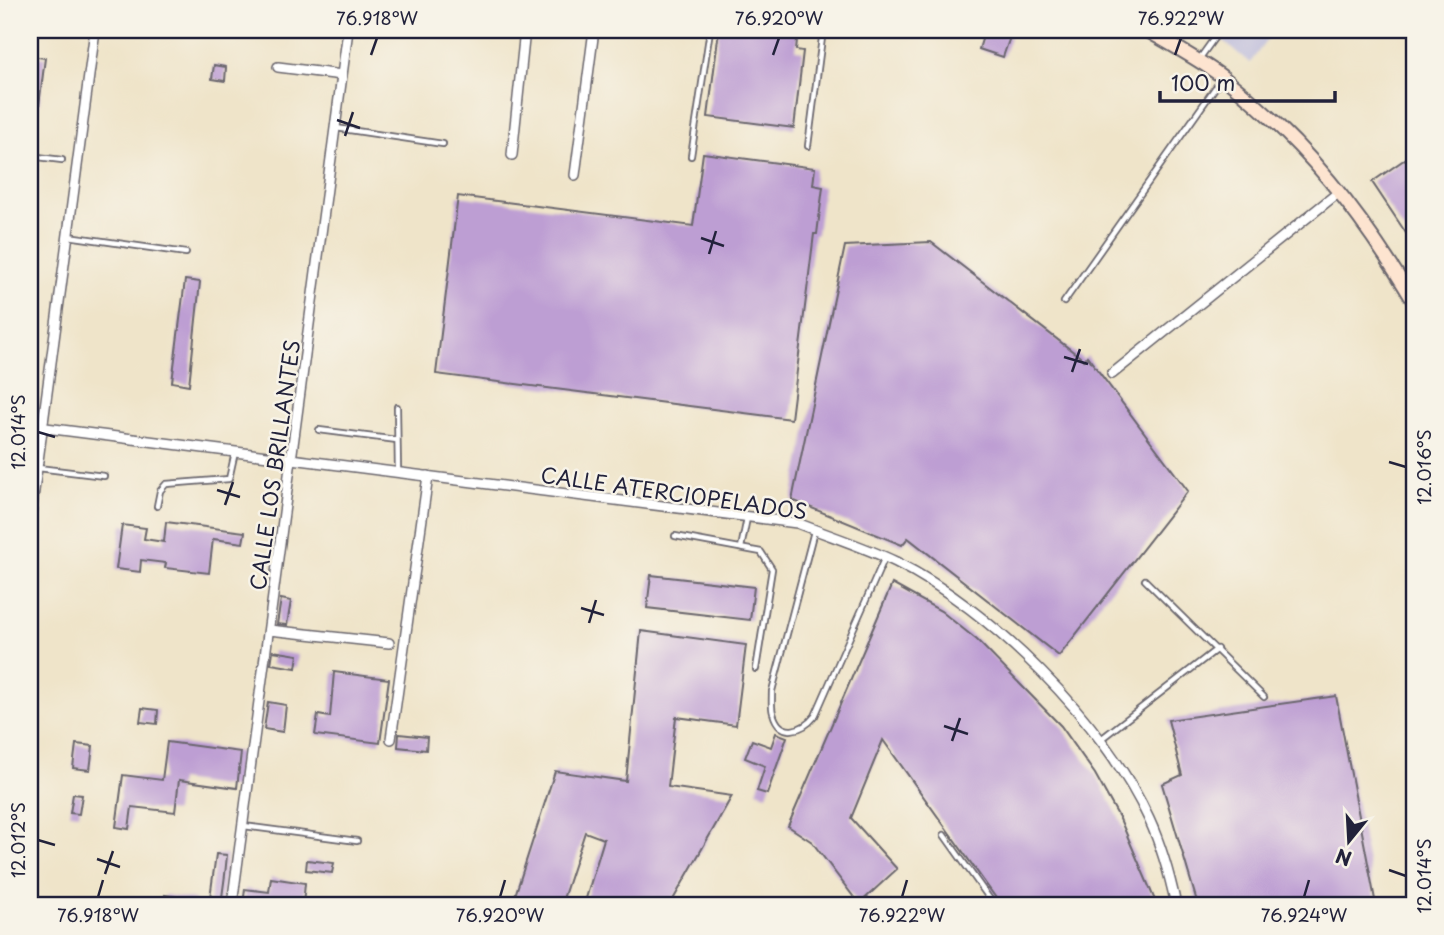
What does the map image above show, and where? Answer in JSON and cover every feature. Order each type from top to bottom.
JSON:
[{"type":"street","points":[[30,521],[33,468],[42,428],[94,30]]},
{"type":"street","name":"CALLE LOS BRILLANTES","points":[[232,905],[348,30]]},
{"type":"street","points":[[512,155],[525,30]]},
{"type":"street","points":[[575,175],[594,30]]},
{"type":"street","points":[[1146,30],[1222,77],[1304,148],[1379,243],[1414,302]]},
{"type":"street","points":[[278,67],[342,75]]},
{"type":"street","points":[[1112,374],[1339,192]]},
{"type":"street","name":"CALLE ATERCIOPELADOS","points":[[30,426],[797,523],[885,558],[977,614],[1044,674],[1101,739],[1149,820],[1176,905]]},
{"type":"street","points":[[391,739],[428,476]]},
{"type":"street","points":[[269,630],[389,643]]},
{"type":"lane","points":[[691,156],[710,30]]},
{"type":"lane","points":[[808,146],[823,30]]},
{"type":"lane","points":[[1197,61],[1220,30]]},
{"type":"lane","points":[[1064,302],[1222,77]]},
{"type":"lane","points":[[335,128],[443,144]]},
{"type":"lane","points":[[30,156],[62,160]]},
{"type":"lane","points":[[67,236],[186,253]]},
{"type":"lane","points":[[397,407],[398,472]]},
{"type":"lane","points":[[319,430],[397,440]]},
{"type":"lane","points":[[158,506],[160,491],[166,484],[229,479],[235,451]]},
{"type":"lane","points":[[33,468],[104,476]]},
{"type":"lane","points":[[741,548],[747,517]]},
{"type":"lane","points":[[814,530],[772,691],[773,715],[781,726],[794,731],[805,728],[815,716],[885,558]]},
{"type":"lane","points":[[675,536],[761,552],[769,560],[772,569],[756,669]]},
{"type":"lane","points":[[1145,580],[1264,697]]},
{"type":"lane","points":[[1101,739],[1217,649]]},
{"type":"lane","points":[[243,826],[357,841]]},
{"type":"lane","points":[[944,835],[994,905]]},
{"type":"shaded area","points":[[1210,30],[1274,30],[1250,63]]},
{"type":"building","points":[[719,30],[798,30],[796,50],[803,51],[794,128],[708,117]]},
{"type":"building","points":[[985,30],[1010,37],[1003,57],[979,49]]},
{"type":"building","points":[[30,56],[45,58],[36,129],[30,128]]},
{"type":"building","points":[[214,65],[226,67],[225,81],[212,79]]},
{"type":"building","points":[[703,153],[815,168],[813,185],[823,187],[817,234],[814,234],[791,419],[436,374],[458,196],[693,226]]},
{"type":"building","points":[[1414,153],[1414,245],[1372,182]]},
{"type":"building","points":[[931,242],[1084,360],[1087,356],[1188,491],[1059,656],[908,538],[902,545],[792,500],[845,246]]},
{"type":"building","points":[[185,280],[200,282],[189,385],[172,382]]},
{"type":"building","points":[[166,522],[245,532],[243,543],[213,539],[209,573],[165,568],[166,563],[141,560],[140,572],[116,569],[122,525],[146,528],[144,539],[164,542]]},
{"type":"building","points":[[651,575],[754,587],[750,620],[647,608]]},
{"type":"building","points":[[892,584],[941,611],[977,640],[1061,726],[1095,774],[1120,819],[1157,905],[1001,905],[883,740],[851,818],[897,869],[859,904],[812,842],[788,826]]},
{"type":"building","points":[[281,599],[291,601],[287,625],[277,624]]},
{"type":"building","points":[[641,631],[746,645],[736,725],[676,717],[668,787],[732,796],[670,905],[584,905],[604,839],[585,832],[561,905],[512,905],[555,771],[626,781]]},
{"type":"building","points":[[273,651],[298,655],[296,668],[271,664]]},
{"type":"building","points":[[334,672],[389,679],[380,743],[315,735],[318,715],[330,717]]},
{"type":"building","points":[[1336,696],[1376,905],[1198,905],[1162,784],[1182,775],[1168,720]]},
{"type":"building","points":[[268,702],[286,705],[283,732],[264,729]]},
{"type":"building","points":[[142,708],[158,710],[157,724],[140,722]]},
{"type":"building","points":[[776,733],[787,737],[767,794],[757,791],[765,766],[745,758],[752,740],[771,747]]},
{"type":"building","points":[[399,734],[427,737],[426,750],[398,747]]},
{"type":"building","points":[[167,742],[241,752],[237,788],[179,780],[175,812],[132,807],[129,829],[116,827],[123,775],[162,780]]},
{"type":"building","points":[[76,744],[93,746],[90,770],[73,768]]},
{"type":"building","points":[[73,794],[82,795],[79,814],[70,813]]},
{"type":"building","points":[[216,854],[227,855],[221,905],[209,905]]},
{"type":"building","points":[[307,860],[334,863],[332,873],[306,870]]},
{"type":"building","points":[[271,878],[305,883],[303,905],[243,905],[245,889],[269,892]]},
{"type":"building","points":[[165,895],[195,900],[195,905],[163,905]]}]
